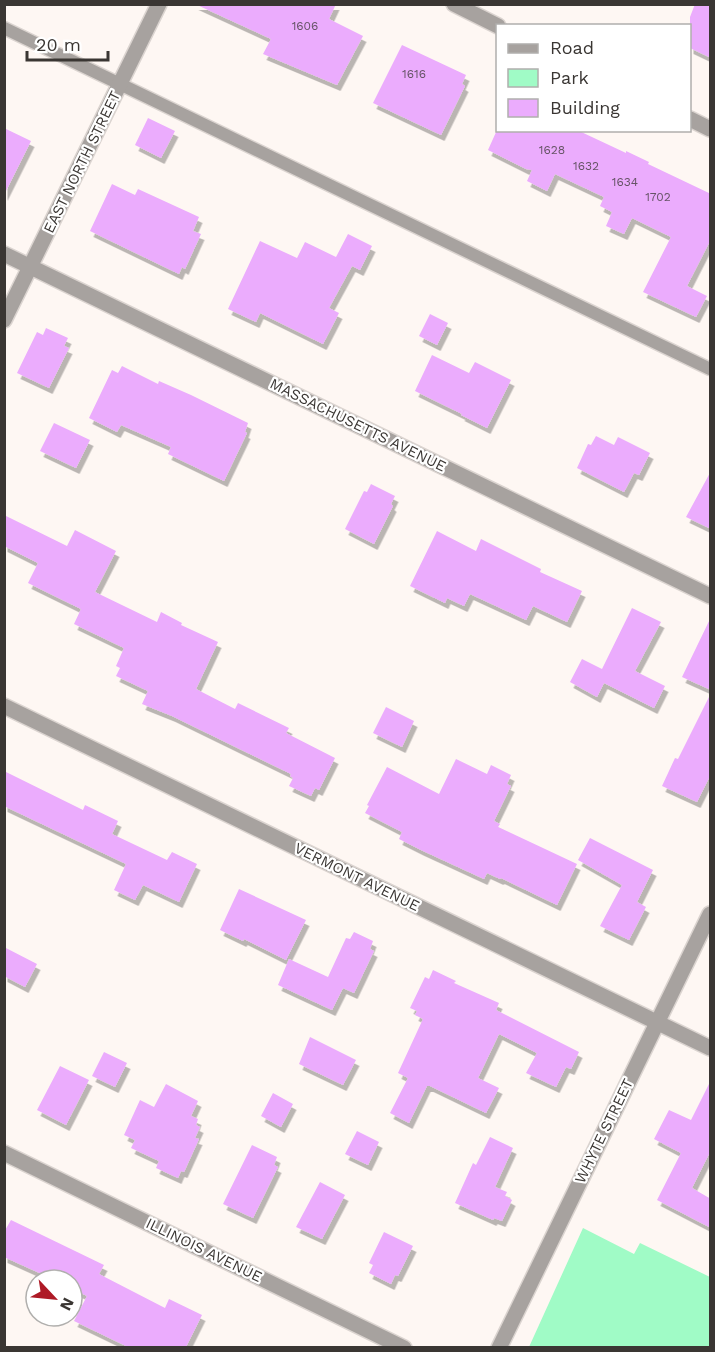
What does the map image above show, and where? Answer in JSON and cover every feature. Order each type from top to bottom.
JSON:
[{"type":"street","name":"EAST NORTH STREET","points":[[4,320],[159,4]]},
{"type":"street","points":[[454,4],[496,25]]},
{"type":"street","points":[[691,119],[711,129]]},
{"type":"street","name":"MASSACHUSETTS AVENUE","points":[[4,254],[711,596]]},
{"type":"street","name":"VERMONT AVENUE","points":[[4,706],[711,1048]]},
{"type":"street","name":"WHYTE STREET","points":[[499,1347],[711,914]]},
{"type":"street","name":"ILLINOIS AVENUE","points":[[4,1153],[404,1347]]},
{"type":"lane","points":[[4,28],[711,369]]},
{"type":"green space","points":[[583,1228],[634,1254],[640,1243],[710,1277],[710,1347],[529,1347]]},
{"type":"building","points":[[195,4],[336,4],[329,19],[363,36],[337,85],[263,54],[271,39]]},
{"type":"building","points":[[695,4],[711,4],[711,58],[691,48],[690,17]]},
{"type":"building","points":[[402,45],[466,75],[462,84],[465,86],[441,135],[373,103]]},
{"type":"building","points":[[148,118],[175,131],[161,158],[135,145]]},
{"type":"building","points":[[4,128],[31,141],[4,195]]},
{"type":"building","points":[[496,132],[581,132],[626,153],[626,151],[711,194],[711,239],[687,286],[707,296],[696,317],[643,292],[671,237],[632,218],[624,234],[606,226],[612,212],[600,206],[604,197],[555,174],[547,191],[527,181],[532,170],[488,150]]},
{"type":"building","points":[[112,184],[135,195],[138,189],[199,217],[193,231],[201,234],[185,269],[182,267],[179,274],[90,231]]},
{"type":"building","points":[[348,234],[372,246],[360,270],[352,266],[329,308],[339,313],[323,344],[260,313],[256,322],[228,309],[260,241],[297,258],[305,242],[336,257]]},
{"type":"building","points":[[430,314],[448,323],[437,345],[419,336]]},
{"type":"building","points":[[46,328],[68,338],[64,346],[69,348],[49,388],[17,373],[37,332],[43,335]]},
{"type":"building","points":[[432,355],[469,373],[475,362],[511,380],[487,428],[415,391]]},
{"type":"building","points":[[122,366],[158,384],[159,381],[191,395],[248,423],[245,432],[247,433],[224,481],[168,454],[171,447],[121,425],[117,432],[89,418],[112,370],[118,373]]},
{"type":"building","points":[[54,423],[90,440],[76,468],[40,451]]},
{"type":"building","points":[[596,436],[614,445],[618,437],[650,453],[639,475],[634,473],[624,492],[577,468],[588,444],[591,445]]},
{"type":"building","points":[[711,471],[711,529],[686,517]]},
{"type":"building","points":[[371,484],[395,496],[391,504],[393,506],[374,544],[345,529],[364,491],[367,492]]},
{"type":"building","points":[[4,515],[67,546],[75,530],[116,551],[95,592],[157,622],[161,612],[182,623],[181,625],[218,642],[196,689],[235,709],[238,703],[289,728],[286,733],[335,758],[319,790],[315,788],[311,796],[289,786],[293,778],[291,774],[172,716],[142,704],[148,691],[116,676],[120,668],[116,666],[124,648],[74,624],[81,609],[28,583],[38,563],[4,546]]},
{"type":"building","points":[[437,531],[476,551],[481,539],[541,569],[540,572],[582,591],[567,622],[533,606],[526,620],[470,594],[464,606],[447,598],[445,603],[410,586]]},
{"type":"building","points":[[632,608],[661,622],[635,671],[665,686],[654,708],[604,683],[597,697],[570,682],[582,659],[602,669]]},
{"type":"building","points":[[711,617],[711,690],[682,677]]},
{"type":"building","points":[[711,693],[711,774],[697,802],[662,786]]},
{"type":"building","points":[[386,707],[414,721],[402,747],[373,733]]},
{"type":"building","points":[[456,759],[487,774],[491,765],[511,775],[507,784],[511,786],[494,821],[500,824],[498,827],[577,864],[557,905],[501,878],[487,873],[484,879],[421,850],[399,839],[402,832],[365,813],[387,767],[439,794]]},
{"type":"building","points":[[4,771],[83,810],[85,805],[118,821],[112,834],[167,860],[172,852],[197,864],[179,902],[143,885],[135,900],[114,890],[126,864],[4,806]]},
{"type":"building","points":[[590,838],[653,870],[637,902],[646,907],[629,940],[600,926],[622,885],[578,860]]},
{"type":"building","points":[[239,889],[306,920],[286,960],[220,930]]},
{"type":"building","points":[[354,932],[373,941],[370,949],[374,951],[354,993],[343,988],[332,1010],[278,985],[289,959],[328,977],[346,938],[350,939]]},
{"type":"building","points":[[4,947],[37,964],[25,987],[4,976]]},
{"type":"building","points":[[433,970],[456,981],[454,983],[499,1003],[496,1010],[579,1052],[571,1069],[566,1067],[556,1087],[526,1073],[537,1053],[499,1034],[478,1078],[499,1088],[486,1113],[427,1086],[409,1123],[390,1113],[408,1078],[398,1073],[423,1019],[415,1015],[417,1011],[410,1008],[425,977],[429,979]]},
{"type":"building","points":[[310,1037],[356,1060],[343,1085],[299,1064]]},
{"type":"building","points":[[104,1052],[127,1063],[115,1087],[92,1076]]},
{"type":"building","points":[[60,1066],[89,1080],[66,1125],[37,1110]]},
{"type":"building","points":[[711,1080],[711,1150],[692,1188],[711,1199],[711,1228],[657,1200],[681,1153],[654,1139],[669,1110],[691,1120]]},
{"type":"building","points":[[166,1084],[198,1101],[191,1116],[198,1119],[196,1125],[200,1127],[195,1138],[199,1139],[184,1172],[181,1171],[178,1178],[156,1168],[159,1161],[131,1148],[135,1140],[124,1135],[140,1100],[154,1107]]},
{"type":"building","points":[[273,1093],[293,1104],[281,1127],[261,1116]]},
{"type":"building","points":[[357,1131],[379,1142],[368,1165],[345,1154]]},
{"type":"building","points":[[490,1137],[513,1148],[495,1187],[507,1192],[505,1196],[512,1200],[502,1221],[494,1218],[493,1220],[455,1203],[473,1163],[476,1165]]},
{"type":"building","points":[[252,1145],[277,1157],[274,1165],[278,1167],[253,1218],[223,1204]]},
{"type":"building","points":[[320,1182],[345,1195],[322,1239],[296,1227]]},
{"type":"building","points":[[11,1220],[104,1265],[99,1274],[165,1308],[169,1299],[202,1315],[186,1347],[128,1347],[84,1326],[84,1302],[87,1296],[84,1295],[84,1268],[28,1268],[4,1257],[4,1232]]},
{"type":"building","points":[[384,1232],[413,1246],[398,1276],[395,1275],[391,1284],[369,1273],[373,1265],[369,1263]]}]
